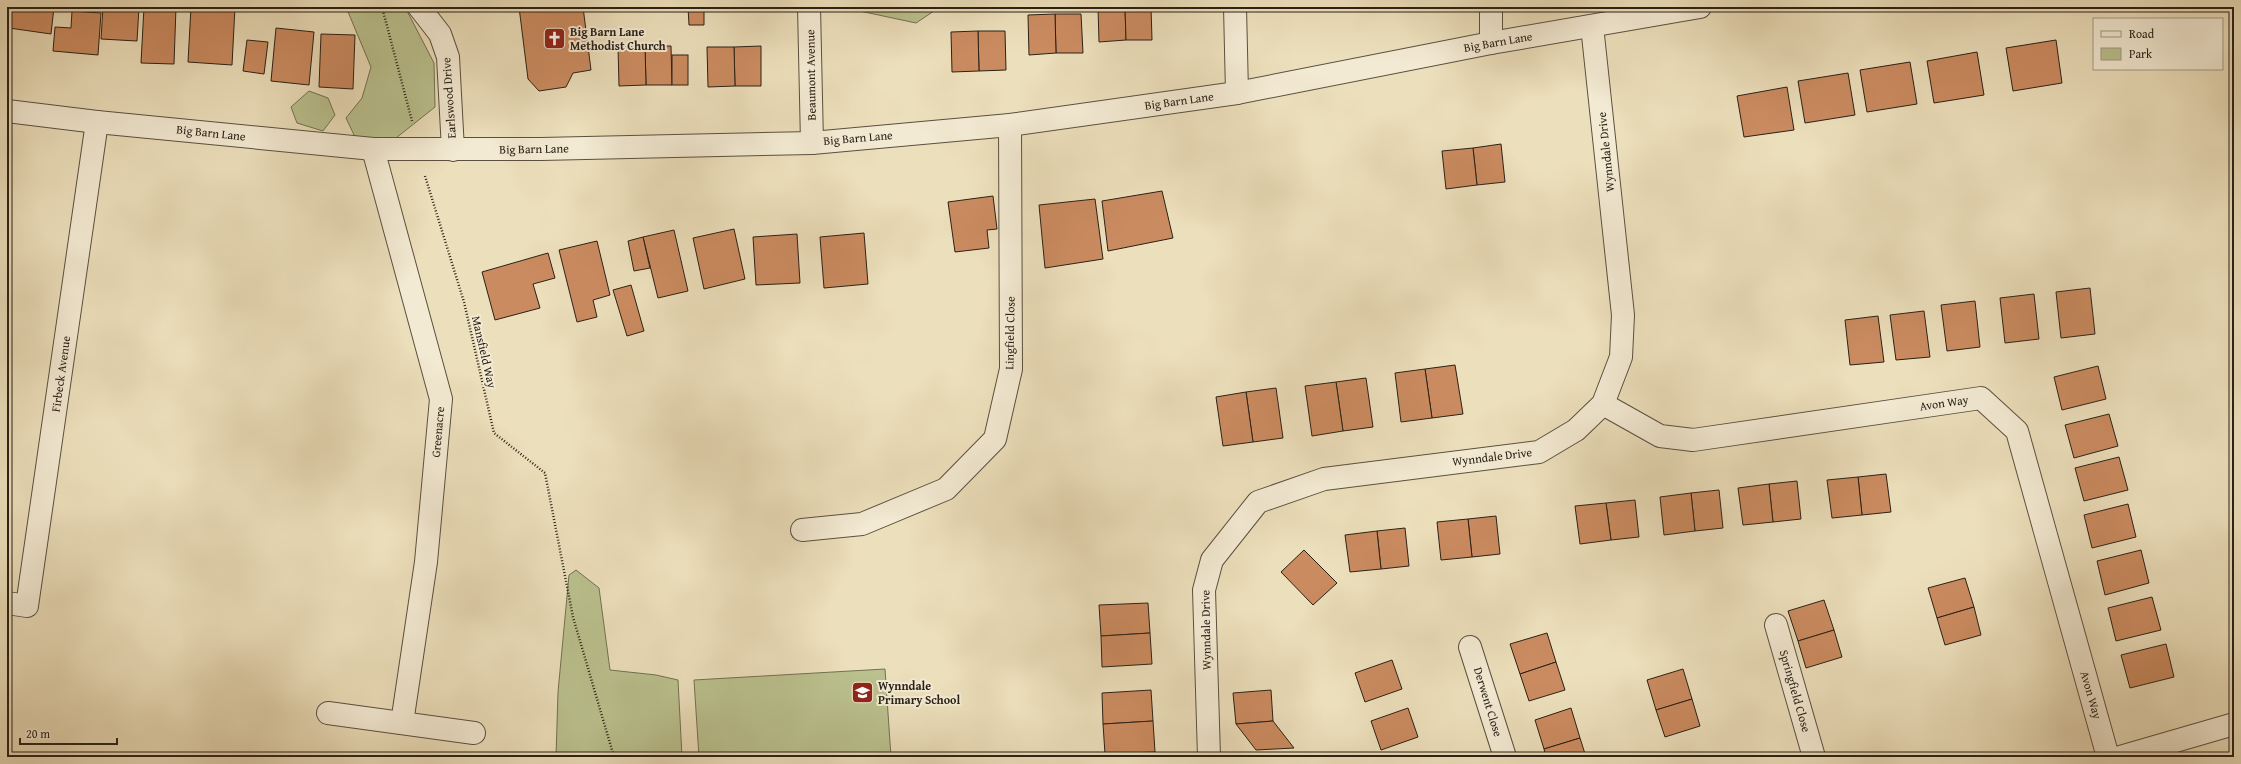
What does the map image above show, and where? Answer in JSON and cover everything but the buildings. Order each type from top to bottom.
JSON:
[{"type":"street","name":"Earlswood Drive","points":[[419,7],[440,34],[448,57],[453,150]]},
{"type":"street","name":"Beaumont Avenue","points":[[809,7],[812,143]]},
{"type":"street","points":[[1235,7],[1237,93]]},
{"type":"street","points":[[1491,7],[1491,43]]},
{"type":"street","name":"Big Barn Lane","points":[[7,111],[97,122],[373,149],[453,150],[812,143],[1010,125],[1237,93],[1491,43],[1700,7]]},
{"type":"street","name":"Wynndale Drive","points":[[1209,757],[1204,590],[1212,560],[1258,502],[1324,479],[1539,452],[1576,430],[1603,404],[1621,357],[1623,315],[1592,26]]},
{"type":"street","name":"Firbeck Avenue","points":[[7,603],[27,606],[97,122]]},
{"type":"street","name":"Lingfield Close","points":[[802,530],[862,524],[946,489],[995,439],[1011,369],[1010,125]]},
{"type":"street","name":"Greenacre","points":[[373,149],[441,399],[426,562],[402,723]]},
{"type":"street","name":"Avon Way","points":[[1603,404],[1660,436],[1693,440],[1981,398],[2017,431],[2108,757]]},
{"type":"street","name":"Springfield Close","points":[[1776,625],[1814,757]]},
{"type":"street","name":"Derwent Close","points":[[1470,647],[1505,757]]},
{"type":"street","points":[[328,713],[474,733]]},
{"type":"street","points":[[2120,757],[2234,724]]},
{"type":"path","name":"Mansfield Way","points":[[382,7],[400,72],[431,198],[464,302],[494,433],[545,472],[573,617],[614,757]]},
{"type":"green space","points":[[346,7],[405,7],[434,63],[435,107],[391,142],[356,139],[346,118],[362,98],[371,67]]},
{"type":"green space","points":[[841,7],[934,7],[934,11],[916,23]]},
{"type":"green space","points":[[309,91],[328,98],[335,115],[323,131],[297,123],[291,107]]},
{"type":"green space","points":[[576,570],[599,588],[610,670],[656,675],[678,680],[682,757],[556,757],[558,692],[569,575]]},
{"type":"green space","points":[[885,669],[891,757],[699,757],[694,680]]},
{"type":"place","name":"Big Barn Lane Methodist Church","points":[[555,39]]},
{"type":"place","name":"Wynndale Primary School","points":[[862,693]]}]
